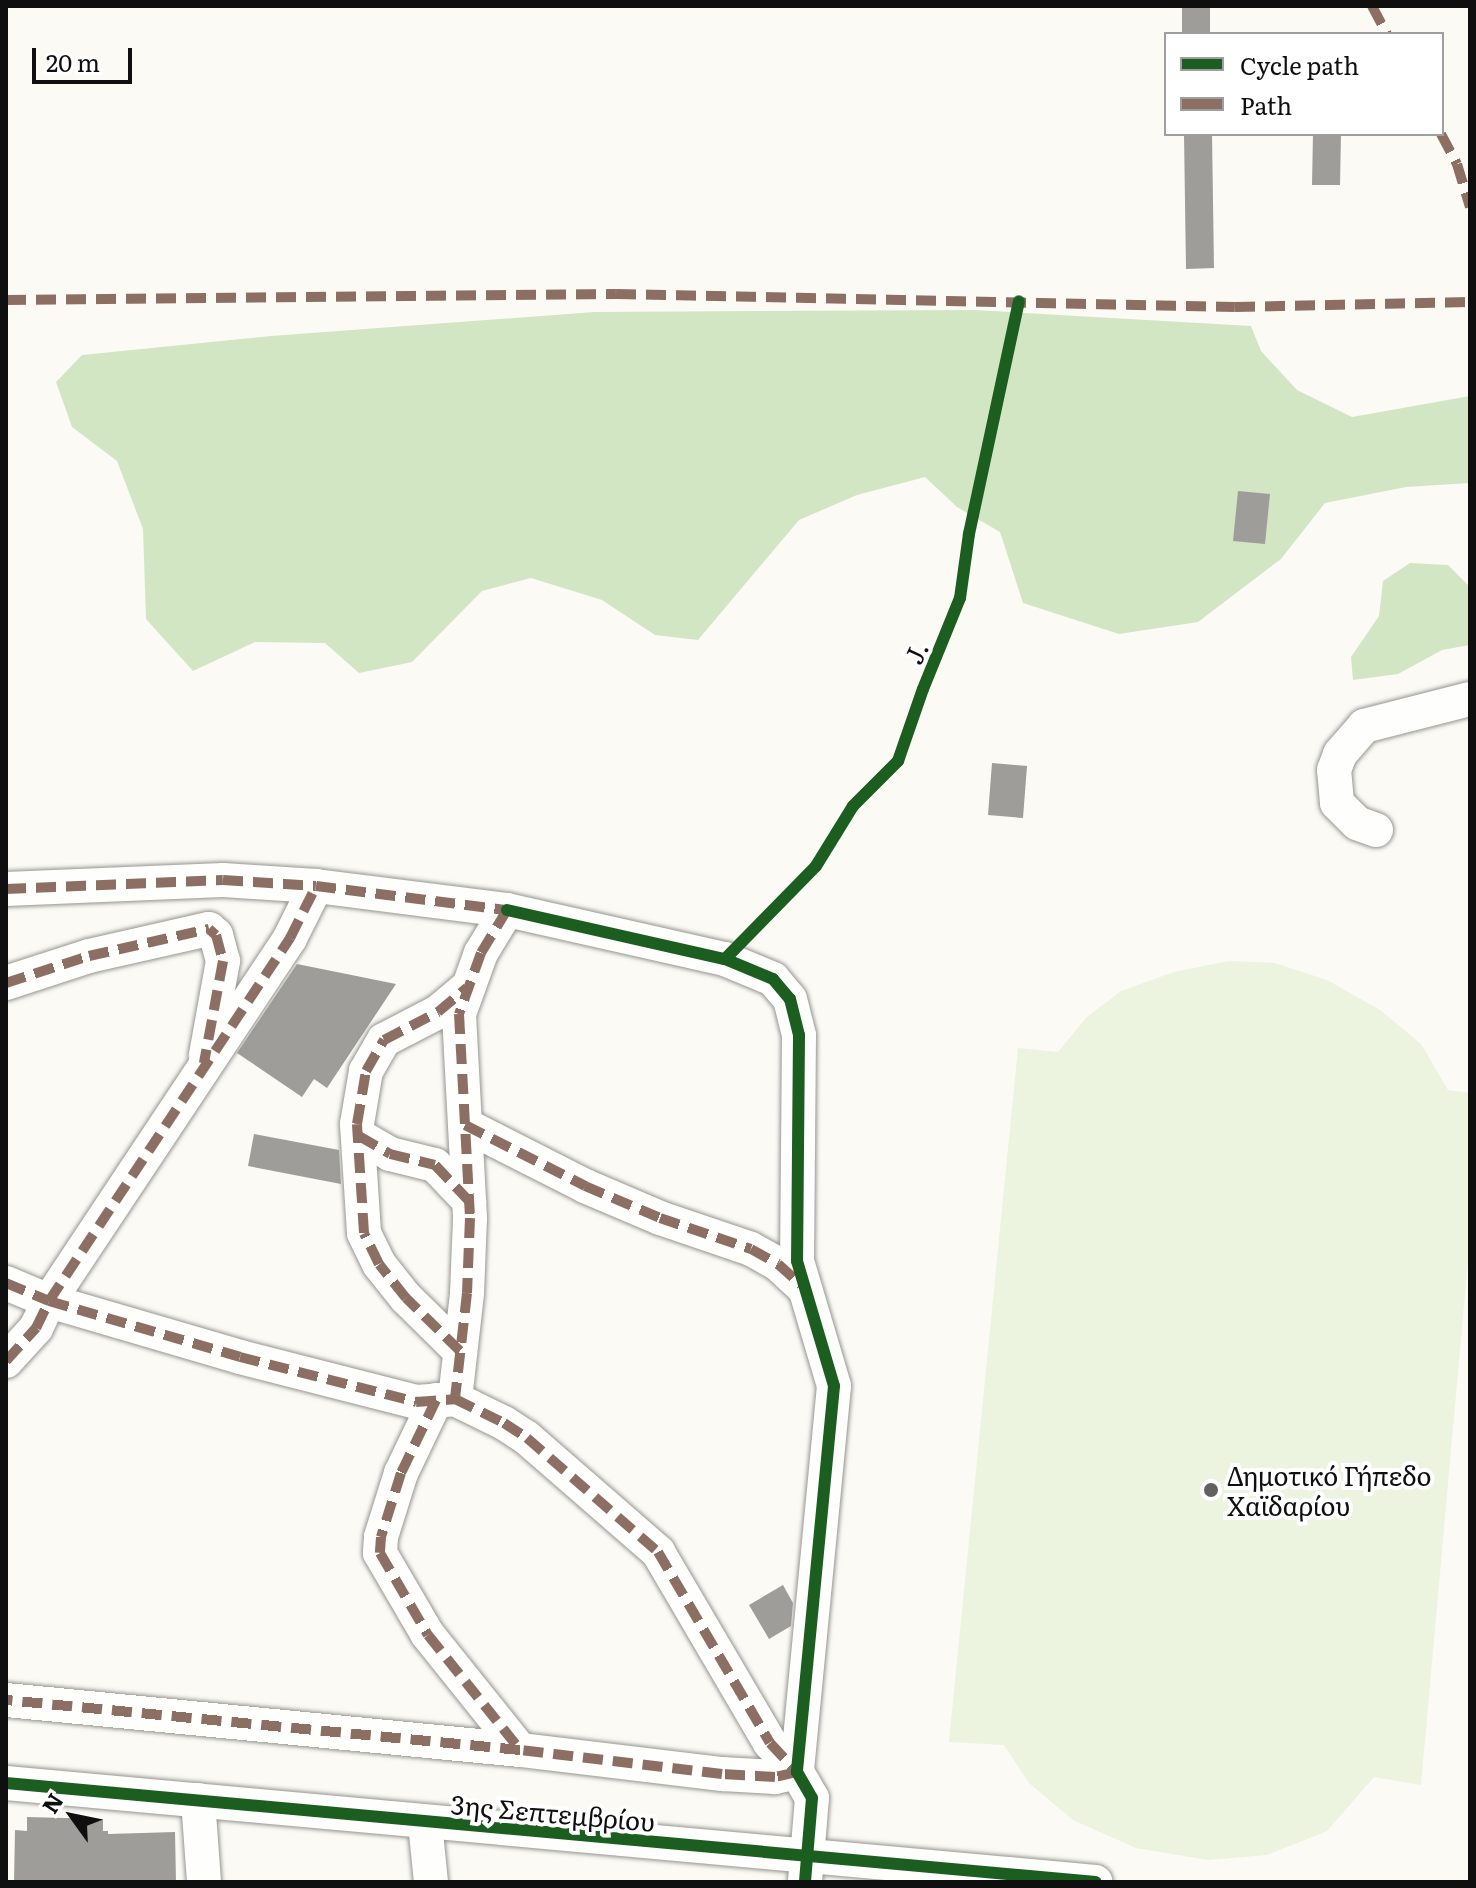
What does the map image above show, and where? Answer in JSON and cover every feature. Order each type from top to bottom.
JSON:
[{"type":"street","points":[[1376,830],[1357,823],[1337,803],[1334,770],[1340,754],[1364,726],[1470,699]]},
{"type":"street","points":[[6,889],[154,881],[316,886],[507,910],[725,959],[773,979],[790,999],[799,1035],[797,1261],[834,1386],[797,1772]]},
{"type":"street","points":[[6,1361],[36,1328],[49,1301],[290,938],[316,886]]},
{"type":"street","points":[[507,910],[481,953],[459,1014],[469,1201],[467,1293],[460,1351],[446,1400],[401,1473],[381,1537],[380,1553],[428,1635],[520,1750]]},
{"type":"street","points":[[6,983],[89,956],[209,929],[220,945],[223,961],[203,1071]]},
{"type":"street","points":[[460,1351],[406,1298],[379,1264],[364,1233],[360,1210],[359,1136],[366,1071],[384,1040],[438,1012],[469,986]]},
{"type":"street","points":[[465,1125],[597,1192],[751,1249],[778,1264],[804,1288]]},
{"type":"street","points":[[359,1136],[390,1154],[435,1165],[469,1201]]},
{"type":"street","points":[[6,1283],[49,1301],[357,1387],[416,1402],[446,1400],[527,1438],[658,1552],[770,1743],[797,1772],[812,1798],[805,1869]]},
{"type":"street","points":[[6,1700],[520,1750],[722,1774],[775,1777],[797,1772]]},
{"type":"street","name":"3ης Σεπτεμβρίου","points":[[6,1783],[425,1823],[805,1869],[1096,1882]]},
{"type":"street","points":[[198,1800],[204,1882]]},
{"type":"street","points":[[425,1823],[431,1882]]},
{"type":"green space","points":[[975,310],[1251,326],[1261,351],[1297,390],[1352,417],[1470,396],[1470,483],[1406,487],[1325,503],[1281,559],[1198,622],[1119,634],[1023,603],[1000,532],[957,507],[925,477],[857,495],[799,520],[698,640],[655,635],[602,600],[531,578],[482,591],[412,662],[359,673],[325,643],[255,642],[193,671],[146,619],[143,529],[117,461],[72,427],[56,382],[82,355],[271,336],[595,312]]},
{"type":"green space","points":[[1410,563],[1448,565],[1470,587],[1470,645],[1442,650],[1398,674],[1353,680],[1351,657],[1379,616],[1383,581]]},
{"type":"green space","name":"Δημοτικό Γήπεδο Χαϊδαρίου","points":[[1229,961],[1275,963],[1327,980],[1380,1010],[1421,1044],[1448,1090],[1470,1093],[1470,1238],[1421,1785],[1374,1777],[1327,1831],[1267,1855],[1208,1860],[1136,1848],[1073,1820],[1029,1783],[1004,1745],[949,1742],[1018,1048],[1058,1052],[1087,1017],[1121,991],[1174,972]]},
{"type":"building","points":[[1182,6],[1210,6],[1210,32],[1182,32]]},
{"type":"building","points":[[1184,136],[1212,136],[1214,268],[1186,269]]},
{"type":"building","points":[[1313,136],[1341,136],[1340,185],[1312,185]]},
{"type":"building","points":[[1238,491],[1270,494],[1265,544],[1233,541]]},
{"type":"building","points":[[992,763],[1027,766],[1023,818],[988,815]]},
{"type":"building","points":[[297,964],[396,984],[327,1088],[314,1079],[302,1097],[237,1053]]},
{"type":"building","points":[[254,1134],[339,1150],[341,1184],[248,1166]]},
{"type":"building","points":[[783,1585],[793,1603],[791,1626],[769,1639],[749,1605]]},
{"type":"building","points":[[27,1817],[103,1819],[103,1831],[108,1831],[108,1834],[175,1832],[176,1882],[14,1882],[15,1830],[27,1831]]},
{"type":"marked path","points":[[1372,6],[1386,32]]},
{"type":"marked path","points":[[1442,136],[1457,164],[1470,207]]},
{"type":"marked path","points":[[6,300],[616,294],[1235,307],[1470,302]]},
{"type":"marked path","points":[[6,889],[223,880],[316,886],[507,910],[481,953],[459,1014],[470,1218],[467,1293],[455,1399]]},
{"type":"marked path","points":[[6,1361],[36,1328],[49,1301],[290,938],[316,886]]},
{"type":"marked path","points":[[6,983],[89,956],[209,929],[216,935],[223,961],[204,1063]]},
{"type":"marked path","points":[[460,1351],[406,1298],[379,1264],[364,1233],[357,1124],[366,1071],[384,1040],[438,1012],[467,988]]},
{"type":"marked path","points":[[465,1125],[585,1186],[660,1218],[751,1249],[778,1264],[801,1285]]},
{"type":"marked path","points":[[359,1136],[390,1154],[435,1165],[469,1201]]},
{"type":"marked path","points":[[6,1283],[49,1301],[240,1357],[416,1402],[455,1399],[504,1423],[527,1438],[658,1552],[770,1743],[797,1772],[775,1777],[722,1774],[520,1750],[6,1700]]},
{"type":"marked path","points":[[436,1400],[401,1473],[381,1537],[380,1553],[428,1635],[520,1750]]},
{"type":"cycle path","name":"J.","points":[[725,959],[816,866],[853,806],[898,761],[960,598],[969,534],[1019,301]]},
{"type":"cycle path","points":[[507,910],[725,959],[773,979],[790,999],[799,1035],[797,1261],[834,1386],[797,1772],[812,1798],[805,1882]]},
{"type":"cycle path","points":[[6,1783],[1096,1882]]},
{"type":"place","name":"Δημοτικό Γήπεδο Χαϊδαρίου","points":[[1211,1490]]}]
